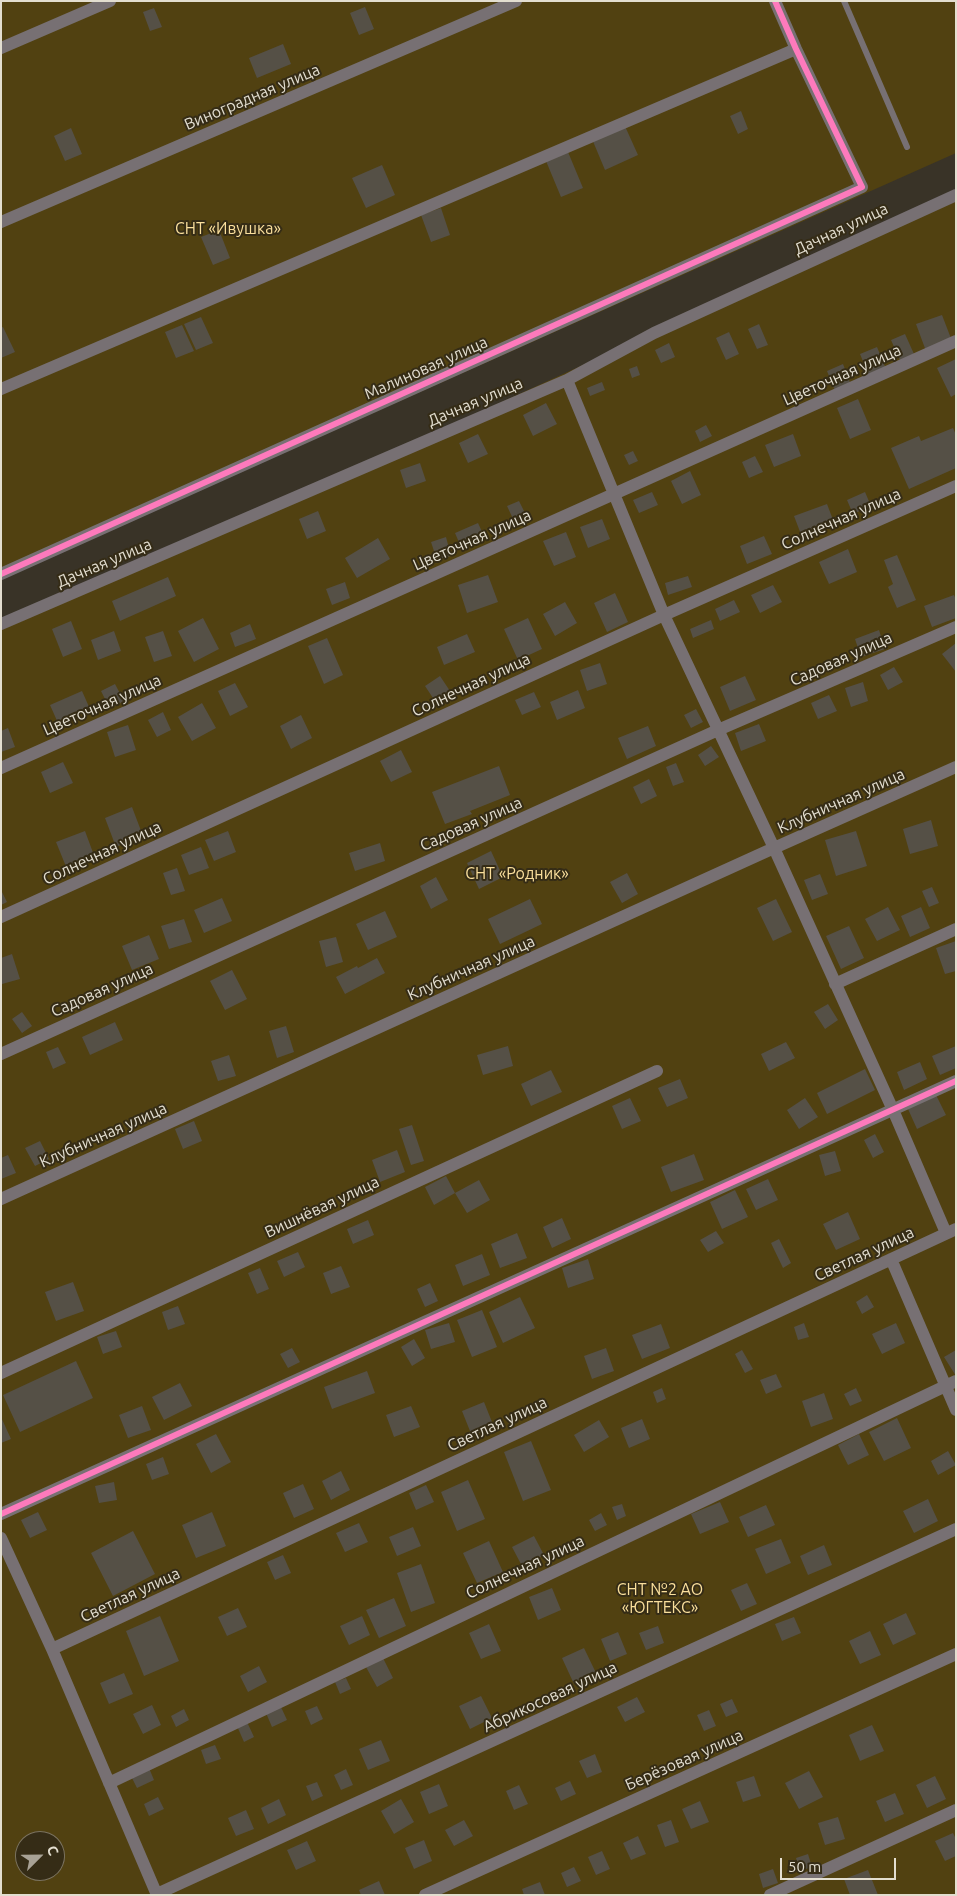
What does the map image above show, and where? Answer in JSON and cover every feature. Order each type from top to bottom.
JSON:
[{"type":"street","points":[[1,48],[110,1]]},
{"type":"street","name":"Виноградная улица","points":[[1,222],[516,1]]},
{"type":"street","points":[[1,389],[796,49],[775,1]]},
{"type":"street","name":"Малиновая улица","points":[[1,574],[862,187],[796,49]]},
{"type":"street","name":"Дачная улица","points":[[1,624],[567,380],[654,333],[956,195]]},
{"type":"street","name":"Цветочная улица","points":[[1,768],[956,341]]},
{"type":"street","points":[[567,380],[664,615],[951,1231]]},
{"type":"street","name":"Солнечная улица","points":[[1,917],[664,615],[956,486]]},
{"type":"street","name":"Садовая улица","points":[[1,1054],[718,730],[956,627]]},
{"type":"street","name":"Клубничная улица","points":[[1,1199],[774,848],[956,768]]},
{"type":"street","points":[[835,984],[956,929]]},
{"type":"street","name":"Вишнёвая улица","points":[[1,1373],[656,1071]]},
{"type":"street","points":[[1,1514],[956,1081]]},
{"type":"street","name":"Светлая улица","points":[[52,1649],[951,1231]]},
{"type":"street","points":[[891,1259],[950,1384],[956,1410]]},
{"type":"street","name":"Солнечная улица","points":[[109,1783],[950,1384]]},
{"type":"street","name":"Абрикосовая улица","points":[[157,1894],[956,1529]]},
{"type":"street","points":[[1,1538],[52,1649],[157,1894]]},
{"type":"street","name":"Берёзовая улица","points":[[425,1895],[956,1654]]},
{"type":"street","points":[[770,1895],[956,1810]]},
{"type":"lane","points":[[844,1],[907,147]]},
{"type":"green space","name":"СНТ «Ивушка»","points":[[1,1],[956,1],[956,153],[1,579]]},
{"type":"green space","name":"СНТ «Родник»","points":[[956,195],[956,1895],[1,1895],[1,630]]},
{"type":"building","points":[[365,7],[374,29],[359,35],[350,13]]},
{"type":"building","points":[[154,8],[162,27],[150,31],[143,12]]},
{"type":"building","points":[[283,44],[291,64],[257,78],[249,58]]},
{"type":"building","points":[[741,111],[748,129],[738,134],[730,116]]},
{"type":"building","points":[[624,124],[638,155],[605,170],[592,139]]},
{"type":"building","points":[[71,128],[82,154],[65,161],[54,136]]},
{"type":"building","points":[[568,152],[583,188],[561,197],[546,161]]},
{"type":"building","points":[[382,165],[395,195],[366,208],[352,178]]},
{"type":"building","points":[[441,208],[450,235],[431,242],[421,215]]},
{"type":"building","points":[[219,230],[230,258],[213,265],[201,237]]},
{"type":"building","points":[[942,315],[952,341],[926,351],[916,324]]},
{"type":"building","points":[[201,317],[213,343],[196,350],[184,324]]},
{"type":"building","points":[[759,324],[768,345],[757,349],[748,329]]},
{"type":"building","points":[[182,325],[194,351],[176,358],[165,332]]},
{"type":"building","points":[[3,327],[15,352],[1,358],[1,328]]},
{"type":"building","points":[[729,332],[739,354],[726,360],[716,338]]},
{"type":"building","points":[[905,334],[914,354],[900,360],[891,340]]},
{"type":"building","points":[[669,343],[675,357],[661,363],[655,350]]},
{"type":"building","points":[[877,347],[886,369],[869,376],[860,354]]},
{"type":"building","points":[[956,359],[956,394],[951,397],[937,368]]},
{"type":"building","points":[[843,364],[851,385],[835,391],[827,371]]},
{"type":"building","points":[[637,366],[640,375],[632,378],[629,369]]},
{"type":"building","points":[[602,382],[605,390],[590,396],[587,388]]},
{"type":"building","points":[[858,399],[871,430],[850,439],[837,408]]},
{"type":"building","points":[[546,403],[557,424],[533,436],[523,415]]},
{"type":"building","points":[[706,425],[712,436],[700,442],[695,431]]},
{"type":"building","points":[[953,428],[956,435],[956,468],[909,489],[891,448],[919,436],[921,441]]},
{"type":"building","points":[[478,434],[488,454],[468,463],[459,443]]},
{"type":"building","points":[[793,434],[801,456],[774,467],[765,445]]},
{"type":"building","points":[[633,451],[638,461],[629,465],[624,455]]},
{"type":"building","points":[[755,456],[763,472],[749,478],[742,462]]},
{"type":"building","points":[[420,463],[426,481],[406,488],[400,470]]},
{"type":"building","points":[[690,471],[701,495],[682,504],[671,481]]},
{"type":"building","points":[[652,492],[658,505],[639,513],[633,500]]},
{"type":"building","points":[[865,492],[871,506],[853,514],[847,500]]},
{"type":"building","points":[[519,501],[527,517],[515,523],[507,506]]},
{"type":"building","points":[[827,504],[835,525],[802,537],[794,516]]},
{"type":"building","points":[[318,511],[326,531],[307,539],[299,519]]},
{"type":"building","points":[[602,519],[610,539],[588,548],[580,527]]},
{"type":"building","points":[[478,523],[484,536],[461,547],[455,533]]},
{"type":"building","points":[[566,532],[576,557],[554,566],[543,541]]},
{"type":"building","points":[[764,536],[772,554],[747,564],[740,546]]},
{"type":"building","points":[[446,537],[451,556],[437,560],[431,542]]},
{"type":"building","points":[[378,538],[390,559],[357,578],[345,558]]},
{"type":"building","points":[[848,549],[857,572],[829,584],[819,562]]},
{"type":"building","points":[[897,555],[916,600],[897,608],[888,587],[893,584],[884,560]]},
{"type":"building","points":[[488,575],[498,602],[467,613],[458,585]]},
{"type":"building","points":[[688,576],[692,587],[668,595],[665,583]]},
{"type":"building","points":[[168,577],[176,596],[120,621],[112,601]]},
{"type":"building","points":[[345,582],[350,598],[332,605],[326,589]]},
{"type":"building","points":[[773,585],[782,602],[760,613],[751,595]]},
{"type":"building","points":[[615,593],[628,622],[607,632],[594,603]]},
{"type":"building","points":[[954,595],[956,600],[956,618],[932,627],[924,606]]},
{"type":"building","points":[[734,600],[740,612],[720,621],[715,609]]},
{"type":"building","points":[[565,602],[577,623],[555,636],[543,614]]},
{"type":"building","points":[[203,618],[219,649],[194,662],[178,631]]},
{"type":"building","points":[[528,618],[542,649],[518,660],[504,629]]},
{"type":"building","points":[[711,620],[714,629],[693,638],[690,629]]},
{"type":"building","points":[[71,621],[82,649],[63,657],[52,629]]},
{"type":"building","points":[[250,624],[256,639],[235,647],[230,633]]},
{"type":"building","points":[[879,630],[885,649],[861,657],[855,639]]},
{"type":"building","points":[[114,631],[121,651],[98,660],[91,640]]},
{"type":"building","points":[[163,631],[172,656],[154,662],[145,637]]},
{"type":"building","points":[[467,634],[475,652],[444,665],[437,647]]},
{"type":"building","points":[[327,638],[343,675],[324,684],[308,646]]},
{"type":"building","points":[[956,643],[956,672],[942,654]]},
{"type":"building","points":[[600,663],[607,684],[587,691],[580,670]]},
{"type":"building","points":[[894,667],[903,682],[888,690],[880,675]]},
{"type":"building","points":[[440,676],[452,694],[437,704],[425,686]]},
{"type":"building","points":[[745,676],[756,700],[730,711],[720,687]]},
{"type":"building","points":[[863,682],[868,701],[851,707],[845,688]]},
{"type":"building","points":[[235,683],[248,707],[230,716],[218,691]]},
{"type":"building","points":[[115,684],[124,701],[110,709],[101,691]]},
{"type":"building","points":[[578,690],[585,708],[557,720],[550,702]]},
{"type":"building","points":[[82,691],[90,709],[58,723],[50,705]]},
{"type":"building","points":[[534,692],[541,707],[522,715],[515,700]]},
{"type":"building","points":[[829,695],[837,711],[818,719],[811,703]]},
{"type":"building","points":[[202,703],[216,728],[192,741],[178,717]]},
{"type":"building","points":[[696,709],[703,722],[691,728],[684,715]]},
{"type":"building","points":[[163,712],[171,730],[157,737],[148,720]]},
{"type":"building","points":[[301,715],[312,738],[291,749],[280,726]]},
{"type":"building","points":[[759,724],[766,741],[741,751],[735,733]]},
{"type":"building","points":[[128,725],[136,750],[115,757],[107,732]]},
{"type":"building","points":[[648,726],[656,746],[627,759],[618,738]]},
{"type":"building","points":[[8,728],[15,747],[1,752],[1,731]]},
{"type":"building","points":[[711,746],[719,757],[705,766],[698,755]]},
{"type":"building","points":[[401,750],[412,772],[391,782],[380,761]]},
{"type":"building","points":[[63,762],[73,783],[50,793],[41,772]]},
{"type":"building","points":[[676,763],[684,782],[673,786],[666,767]]},
{"type":"building","points":[[499,766],[510,795],[470,811],[472,814],[445,824],[432,792]]},
{"type":"building","points":[[649,779],[657,796],[641,804],[633,787]]},
{"type":"building","points":[[132,807],[143,836],[116,847],[105,818]]},
{"type":"building","points":[[931,820],[938,846],[910,854],[903,829]]},
{"type":"building","points":[[85,831],[95,858],[67,869],[56,842]]},
{"type":"building","points":[[228,831],[236,852],[214,861],[205,840]]},
{"type":"building","points":[[856,831],[867,866],[836,876],[825,840]]},
{"type":"building","points":[[380,843],[385,861],[355,871],[349,853]]},
{"type":"building","points":[[201,847],[209,868],[189,875],[181,855]]},
{"type":"building","points":[[491,851],[503,877],[479,889],[467,863]]},
{"type":"building","points":[[177,868],[185,891],[171,895],[163,873]]},
{"type":"building","points":[[627,873],[638,894],[622,903],[610,882]]},
{"type":"building","points":[[820,874],[828,894],[812,900],[804,880]]},
{"type":"building","points":[[436,877],[448,900],[431,909],[420,886]]},
{"type":"building","points":[[932,887],[939,903],[929,907],[922,891]]},
{"type":"building","points":[[1,890],[7,902],[1,905]]},
{"type":"building","points":[[222,898],[232,921],[204,933],[194,910]]},
{"type":"building","points":[[530,899],[542,924],[500,944],[488,919]]},
{"type":"building","points":[[776,899],[792,932],[773,941],[757,908]]},
{"type":"building","points":[[888,907],[900,930],[877,941],[865,919]]},
{"type":"building","points":[[921,907],[930,928],[910,937],[901,916]]},
{"type":"building","points":[[385,911],[397,937],[368,950],[356,924]]},
{"type":"building","points":[[184,919],[192,942],[169,949],[161,926]]},
{"type":"building","points":[[849,926],[864,958],[841,969],[826,936]]},
{"type":"building","points":[[149,935],[159,959],[132,970],[122,946]]},
{"type":"building","points":[[336,937],[343,962],[326,967],[319,941]]},
{"type":"building","points":[[956,941],[956,971],[945,974],[936,948]]},
{"type":"building","points":[[12,954],[20,979],[2,984],[1,958]]},
{"type":"building","points":[[377,958],[385,973],[345,994],[336,977]]},
{"type":"building","points":[[232,970],[247,999],[225,1010],[210,981]]},
{"type":"building","points":[[828,1004],[838,1020],[825,1029],[814,1012]]},
{"type":"building","points":[[22,1012],[32,1026],[22,1033],[12,1019]]},
{"type":"building","points":[[115,1022],[123,1040],[90,1055],[82,1037]]},
{"type":"building","points":[[286,1026],[294,1052],[277,1058],[269,1031]]},
{"type":"building","points":[[786,1042],[795,1058],[769,1071],[761,1054]]},
{"type":"building","points":[[508,1046],[513,1066],[483,1075],[477,1055]]},
{"type":"building","points":[[956,1046],[956,1068],[940,1075],[932,1056]]},
{"type":"building","points":[[58,1047],[66,1063],[53,1069],[46,1052]]},
{"type":"building","points":[[229,1055],[236,1076],[218,1081],[211,1061]]},
{"type":"building","points":[[920,1062],[927,1079],[904,1090],[897,1072]]},
{"type":"building","points":[[865,1069],[875,1090],[827,1114],[817,1093]]},
{"type":"building","points":[[551,1070],[562,1092],[531,1106],[521,1084]]},
{"type":"building","points":[[680,1079],[688,1098],[667,1107],[658,1088]]},
{"type":"building","points":[[936,1095],[946,1115],[917,1129],[908,1109]]},
{"type":"building","points":[[630,1098],[641,1121],[622,1129],[612,1106]]},
{"type":"building","points":[[805,1098],[818,1117],[799,1129],[787,1110]]},
{"type":"building","points":[[194,1121],[202,1141],[183,1149],[175,1129]]},
{"type":"building","points":[[412,1125],[424,1161],[411,1165],[399,1129]]},
{"type":"building","points":[[875,1134],[884,1152],[873,1158],[864,1140]]},
{"type":"building","points":[[40,1141],[49,1159],[35,1166],[25,1148]]},
{"type":"building","points":[[397,1150],[405,1172],[380,1182],[372,1160]]},
{"type":"building","points":[[835,1151],[841,1171],[825,1176],[819,1155]]},
{"type":"building","points":[[694,1154],[704,1180],[671,1192],[661,1167]]},
{"type":"building","points":[[8,1155],[16,1173],[1,1179],[1,1158]]},
{"type":"building","points":[[446,1176],[455,1193],[434,1205],[425,1187]]},
{"type":"building","points":[[768,1179],[778,1200],[756,1210],[746,1189]]},
{"type":"building","points":[[479,1180],[490,1200],[467,1213],[455,1193]]},
{"type":"building","points":[[735,1190],[748,1217],[722,1229],[710,1202]]},
{"type":"building","points":[[848,1212],[860,1239],[836,1250],[823,1224]]},
{"type":"building","points":[[562,1218],[571,1239],[552,1248],[543,1227]]},
{"type":"building","points":[[368,1220],[374,1235],[353,1244],[347,1229]]},
{"type":"building","points":[[716,1231],[724,1243],[708,1252],[700,1240]]},
{"type":"building","points":[[517,1233],[527,1258],[500,1268],[491,1244]]},
{"type":"building","points":[[779,1239],[791,1263],[783,1268],[771,1243]]},
{"type":"building","points":[[298,1252],[305,1267],[284,1277],[277,1261]]},
{"type":"building","points":[[482,1254],[490,1275],[463,1286],[455,1265]]},
{"type":"building","points":[[588,1259],[594,1279],[568,1288],[562,1268]]},
{"type":"building","points":[[341,1266],[350,1287],[331,1294],[323,1273]]},
{"type":"building","points":[[260,1268],[269,1289],[257,1294],[248,1273]]},
{"type":"building","points":[[73,1282],[84,1311],[56,1321],[45,1292]]},
{"type":"building","points":[[430,1283],[438,1301],[425,1307],[417,1289]]},
{"type":"building","points":[[867,1295],[874,1307],[862,1314],[856,1302]]},
{"type":"building","points":[[520,1297],[535,1328],[503,1343],[489,1312]]},
{"type":"building","points":[[178,1306],[185,1324],[168,1330],[162,1312]]},
{"type":"building","points":[[482,1310],[497,1347],[472,1357],[457,1320]]},
{"type":"building","points":[[449,1323],[455,1342],[431,1349],[425,1330]]},
{"type":"building","points":[[804,1323],[809,1337],[798,1340],[794,1327]]},
{"type":"building","points":[[896,1323],[905,1343],[882,1354],[872,1334]]},
{"type":"building","points":[[661,1324],[670,1348],[642,1359],[632,1335]]},
{"type":"building","points":[[116,1331],[122,1347],[103,1354],[97,1337]]},
{"type":"building","points":[[414,1339],[425,1358],[412,1366],[401,1347]]},
{"type":"building","points":[[292,1348],[300,1362],[288,1368],[280,1354]]},
{"type":"building","points":[[606,1348],[614,1371],[592,1379],[584,1356]]},
{"type":"building","points":[[742,1350],[753,1369],[745,1373],[735,1354]]},
{"type":"building","points":[[956,1350],[956,1376],[944,1357]]},
{"type":"building","points":[[76,1361],[93,1398],[20,1432],[3,1395]]},
{"type":"building","points":[[367,1371],[375,1393],[332,1409],[324,1387]]},
{"type":"building","points":[[776,1374],[782,1387],[766,1394],[760,1380]]},
{"type":"building","points":[[180,1383],[192,1406],[164,1420],[152,1397]]},
{"type":"building","points":[[662,1388],[666,1399],[657,1403],[653,1392]]},
{"type":"building","points":[[856,1388],[862,1401],[850,1406],[844,1394]]},
{"type":"building","points":[[824,1393],[833,1419],[811,1427],[802,1401]]},
{"type":"building","points":[[484,1402],[494,1427],[472,1436],[462,1411]]},
{"type":"building","points":[[142,1406],[151,1430],[128,1438],[119,1415]]},
{"type":"building","points":[[411,1406],[420,1427],[394,1437],[386,1415]]},
{"type":"building","points":[[1,1417],[11,1439],[1,1443]]},
{"type":"building","points":[[897,1418],[911,1448],[884,1461],[869,1432]]},
{"type":"building","points":[[642,1419],[650,1439],[629,1448],[621,1428]]},
{"type":"building","points":[[599,1420],[609,1437],[584,1452],[574,1435]]},
{"type":"building","points":[[216,1434],[231,1462],[211,1473],[196,1444]]},
{"type":"building","points":[[859,1434],[869,1455],[848,1465],[838,1445]]},
{"type":"building","points":[[531,1441],[551,1490],[523,1501],[504,1452]]},
{"type":"building","points":[[948,1451],[956,1465],[938,1475],[931,1461]]},
{"type":"building","points":[[163,1457],[169,1474],[152,1480],[146,1464]]},
{"type":"building","points":[[341,1471],[350,1490],[331,1500],[322,1481]]},
{"type":"building","points":[[468,1480],[485,1519],[457,1531],[441,1492]]},
{"type":"building","points":[[114,1482],[117,1500],[99,1503],[95,1486]]},
{"type":"building","points":[[303,1484],[314,1509],[294,1518],[283,1493]]},
{"type":"building","points":[[426,1485],[434,1502],[416,1510],[409,1493]]},
{"type":"building","points":[[928,1499],[938,1521],[914,1533],[903,1511]]},
{"type":"building","points":[[720,1502],[729,1522],[700,1534],[691,1514]]},
{"type":"building","points":[[622,1504],[626,1516],[617,1520],[612,1507]]},
{"type":"building","points":[[766,1505],[775,1525],[748,1537],[739,1517]]},
{"type":"building","points":[[38,1512],[47,1530],[30,1538],[21,1520]]},
{"type":"building","points":[[212,1512],[226,1546],[196,1558],[182,1525]]},
{"type":"building","points":[[601,1513],[607,1525],[595,1531],[589,1520]]},
{"type":"building","points":[[359,1523],[368,1542],[345,1552],[336,1533]]},
{"type":"building","points":[[413,1527],[421,1546],[397,1556],[389,1537]]},
{"type":"building","points":[[133,1531],[155,1574],[113,1596],[91,1553]]},
{"type":"building","points":[[534,1536],[544,1555],[522,1566],[512,1547]]},
{"type":"building","points":[[781,1539],[791,1563],[766,1574],[755,1549]]},
{"type":"building","points":[[489,1541],[503,1572],[477,1583],[463,1553]]},
{"type":"building","points":[[824,1545],[832,1565],[808,1575],[800,1556]]},
{"type":"building","points":[[283,1555],[291,1573],[275,1580],[267,1562]]},
{"type":"building","points":[[421,1564],[435,1603],[411,1612],[397,1573]]},
{"type":"building","points":[[747,1583],[757,1604],[741,1611],[731,1590]]},
{"type":"building","points":[[552,1588],[561,1610],[538,1620],[529,1597]]},
{"type":"building","points":[[394,1598],[406,1626],[379,1638],[366,1610]]},
{"type":"building","points":[[238,1608],[247,1627],[227,1636],[218,1617]]},
{"type":"building","points":[[906,1613],[916,1634],[893,1645],[883,1624]]},
{"type":"building","points":[[160,1616],[179,1661],[144,1676],[126,1631]]},
{"type":"building","points":[[362,1616],[370,1635],[349,1645],[340,1626]]},
{"type":"building","points":[[794,1617],[801,1633],[782,1641],[775,1624]]},
{"type":"building","points":[[489,1624],[501,1651],[481,1659],[469,1633]]},
{"type":"building","points":[[658,1626],[664,1643],[646,1650],[639,1633]]},
{"type":"building","points":[[870,1631],[881,1655],[860,1664],[849,1641]]},
{"type":"building","points":[[618,1632],[627,1654],[610,1661],[601,1639]]},
{"type":"building","points":[[584,1648],[596,1673],[574,1684],[562,1658]]},
{"type":"building","points":[[383,1658],[393,1678],[377,1687],[366,1667]]},
{"type":"building","points":[[259,1666],[267,1682],[248,1692],[240,1676]]},
{"type":"building","points":[[124,1673],[133,1694],[109,1704],[100,1683]]},
{"type":"building","points":[[346,1678],[351,1689],[340,1694],[335,1682]]},
{"type":"building","points":[[481,1696],[492,1718],[470,1729],[459,1706]]},
{"type":"building","points":[[637,1697],[645,1712],[625,1722],[617,1707]]},
{"type":"building","points":[[732,1699],[738,1712],[726,1717],[720,1704]]},
{"type":"building","points":[[152,1705],[161,1725],[143,1734],[133,1714]]},
{"type":"building","points":[[317,1706],[323,1719],[311,1725],[305,1711]]},
{"type":"building","points":[[281,1707],[287,1720],[272,1727],[266,1713]]},
{"type":"building","points":[[184,1709],[189,1720],[176,1727],[171,1716]]},
{"type":"building","points":[[709,1710],[716,1726],[704,1731],[697,1715]]},
{"type":"building","points":[[247,1722],[254,1737],[244,1742],[237,1726]]},
{"type":"building","points":[[872,1725],[884,1751],[860,1761],[849,1735]]},
{"type":"building","points":[[381,1740],[390,1761],[368,1770],[359,1749]]},
{"type":"building","points":[[215,1745],[221,1759],[206,1764],[201,1750]]},
{"type":"building","points":[[595,1754],[602,1772],[587,1778],[579,1761]]},
{"type":"building","points":[[149,1768],[154,1780],[137,1788],[131,1776]]},
{"type":"building","points":[[346,1769],[353,1785],[341,1790],[334,1775]]},
{"type":"building","points":[[809,1771],[823,1797],[799,1809],[785,1783]]},
{"type":"building","points":[[754,1776],[761,1796],[743,1802],[736,1782]]},
{"type":"building","points":[[935,1776],[946,1799],[927,1808],[916,1785]]},
{"type":"building","points":[[570,1781],[576,1794],[561,1801],[555,1788]]},
{"type":"building","points":[[317,1782],[323,1796],[312,1801],[306,1786]]},
{"type":"building","points":[[439,1784],[448,1806],[429,1814],[420,1792]]},
{"type":"building","points":[[519,1785],[528,1804],[514,1810],[506,1791]]},
{"type":"building","points":[[895,1793],[904,1814],[885,1822],[876,1801]]},
{"type":"building","points":[[158,1797],[164,1809],[149,1816],[144,1804]]},
{"type":"building","points":[[279,1799],[286,1815],[268,1824],[261,1808]]},
{"type":"building","points":[[401,1799],[414,1822],[394,1834],[381,1811]]},
{"type":"building","points":[[700,1801],[709,1822],[691,1829],[682,1809]]},
{"type":"building","points":[[246,1810],[254,1829],[236,1836],[228,1818]]},
{"type":"building","points":[[838,1817],[845,1839],[825,1845],[818,1823]]},
{"type":"building","points":[[464,1820],[473,1836],[454,1846],[445,1830]]},
{"type":"building","points":[[671,1820],[679,1842],[665,1847],[657,1825]]},
{"type":"building","points":[[953,1833],[956,1839],[956,1856],[945,1861],[935,1841]]},
{"type":"building","points":[[638,1836],[646,1854],[631,1860],[623,1843]]},
{"type":"building","points":[[424,1840],[432,1861],[414,1869],[405,1848]]},
{"type":"building","points":[[307,1841],[316,1861],[296,1870],[287,1850]]},
{"type":"building","points":[[602,1851],[610,1869],[596,1875],[588,1857]]},
{"type":"building","points":[[808,1854],[812,1867],[800,1871],[796,1858]]},
{"type":"building","points":[[574,1867],[581,1881],[567,1887],[561,1873]]},
{"type":"building","points":[[773,1869],[778,1883],[763,1888],[759,1874]]},
{"type":"building","points":[[868,1870],[878,1895],[850,1895],[844,1879]]},
{"type":"building","points":[[379,1881],[385,1895],[361,1895],[359,1890]]},
{"type":"building","points":[[540,1882],[545,1895],[524,1895],[522,1889]]},
{"type":"cycle path","points":[[1,574],[862,187],[775,1]]},
{"type":"cycle path","points":[[1,1514],[956,1081]]},
{"type":"park label","name":"СНТ №2 АО «ЮГТЕКС»","points":[[660,1599]]}]
